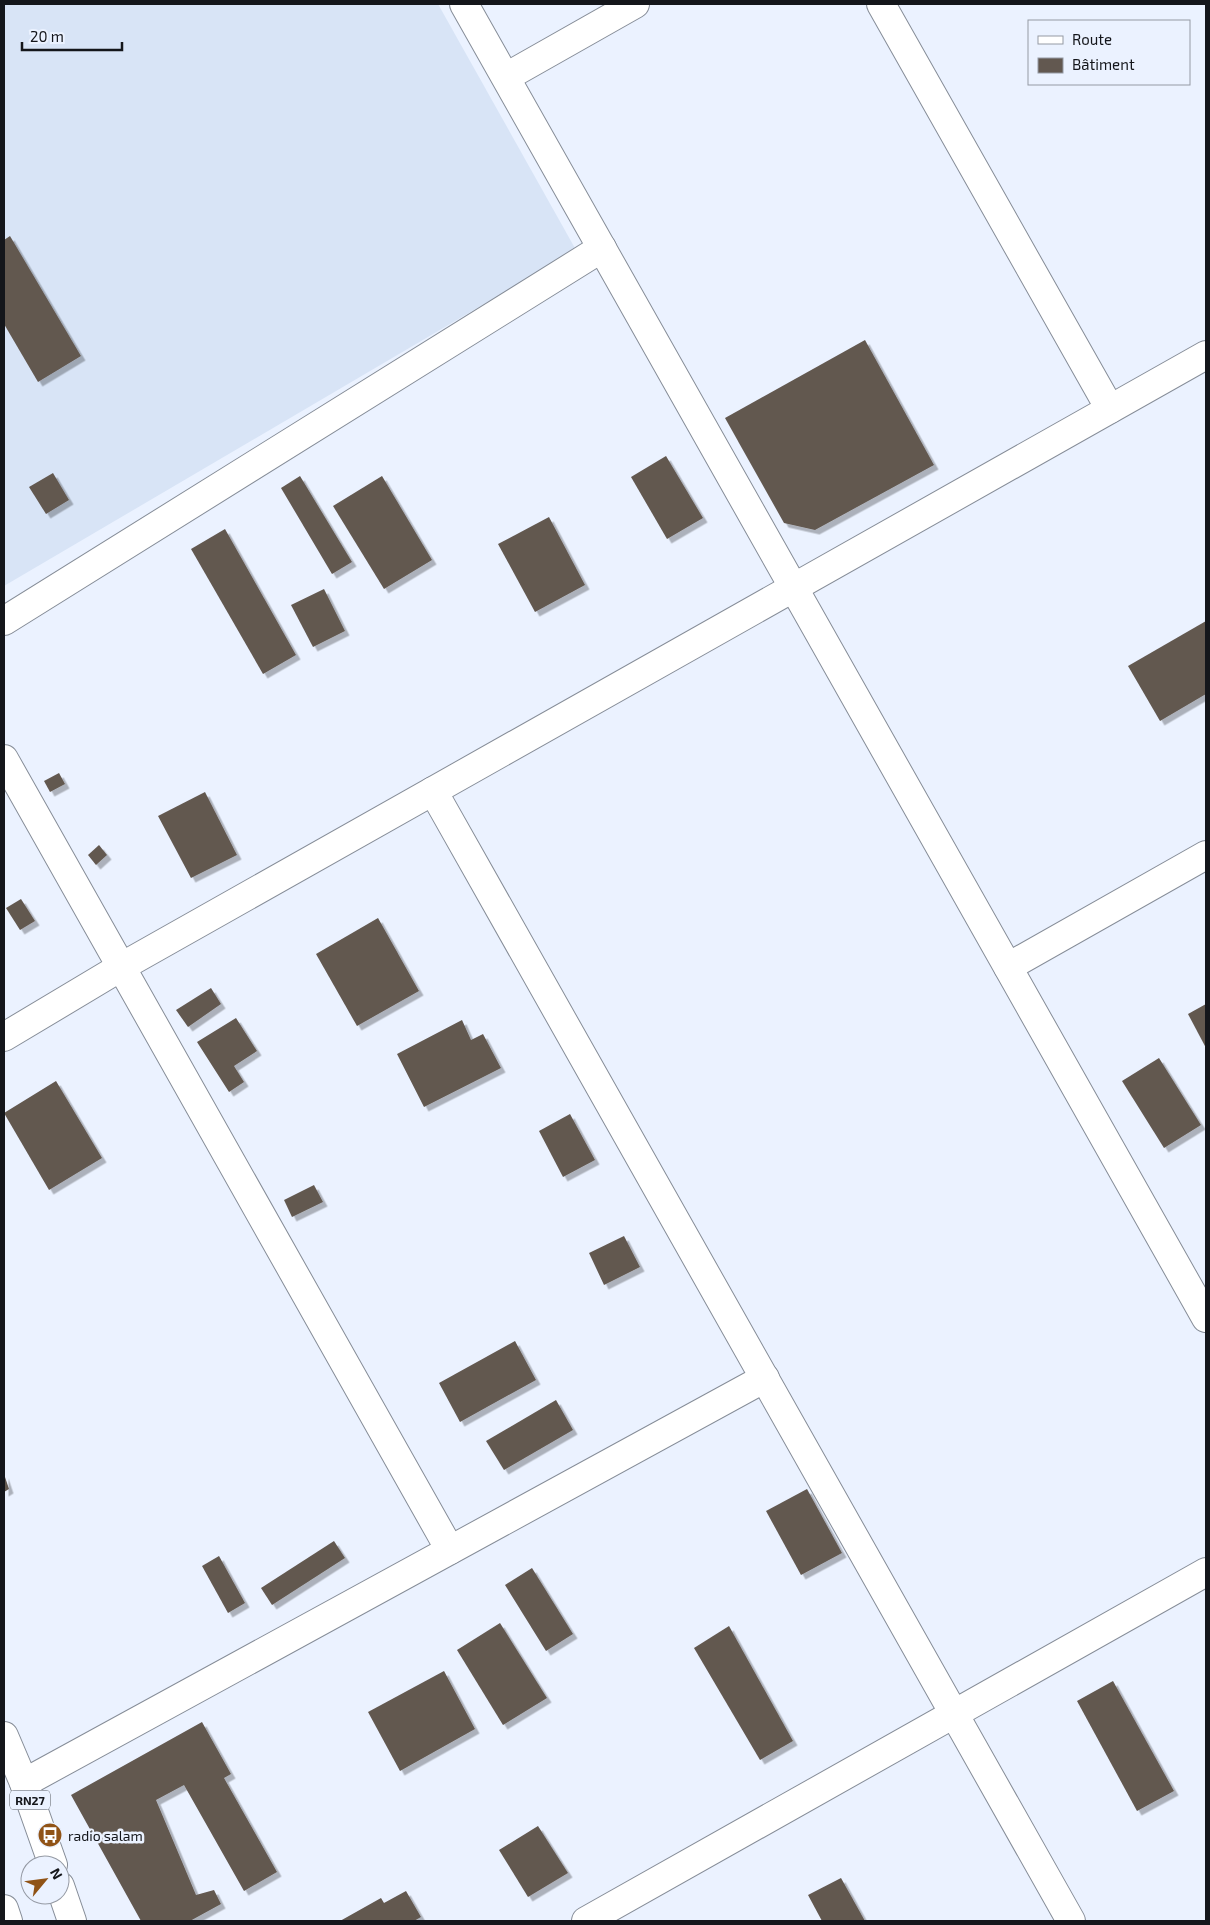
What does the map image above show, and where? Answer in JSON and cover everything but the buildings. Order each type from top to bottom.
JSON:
[{"type":"street","points":[[464,4],[1206,1318]]},
{"type":"street","points":[[506,77],[635,4]]},
{"type":"street","points":[[881,4],[1110,409]]},
{"type":"street","points":[[4,621],[602,248]]},
{"type":"street","points":[[4,1037],[121,967],[1206,355]]},
{"type":"street","points":[[4,759],[450,1550]]},
{"type":"street","points":[[433,791],[1071,1921]]},
{"type":"street","points":[[1008,967],[1206,855]]},
{"type":"street","points":[[24,1783],[765,1378]]},
{"type":"street","points":[[586,1921],[1206,1572]]},
{"type":"street","name":"RN27","points":[[4,1736],[24,1783],[49,1855]]},
{"type":"street","points":[[67,1905],[72,1921]]},
{"type":"shaded area","points":[[4,4],[438,4],[576,250],[4,586]]},
{"type":"place","name":"radio salam","points":[[50,1835]]}]
